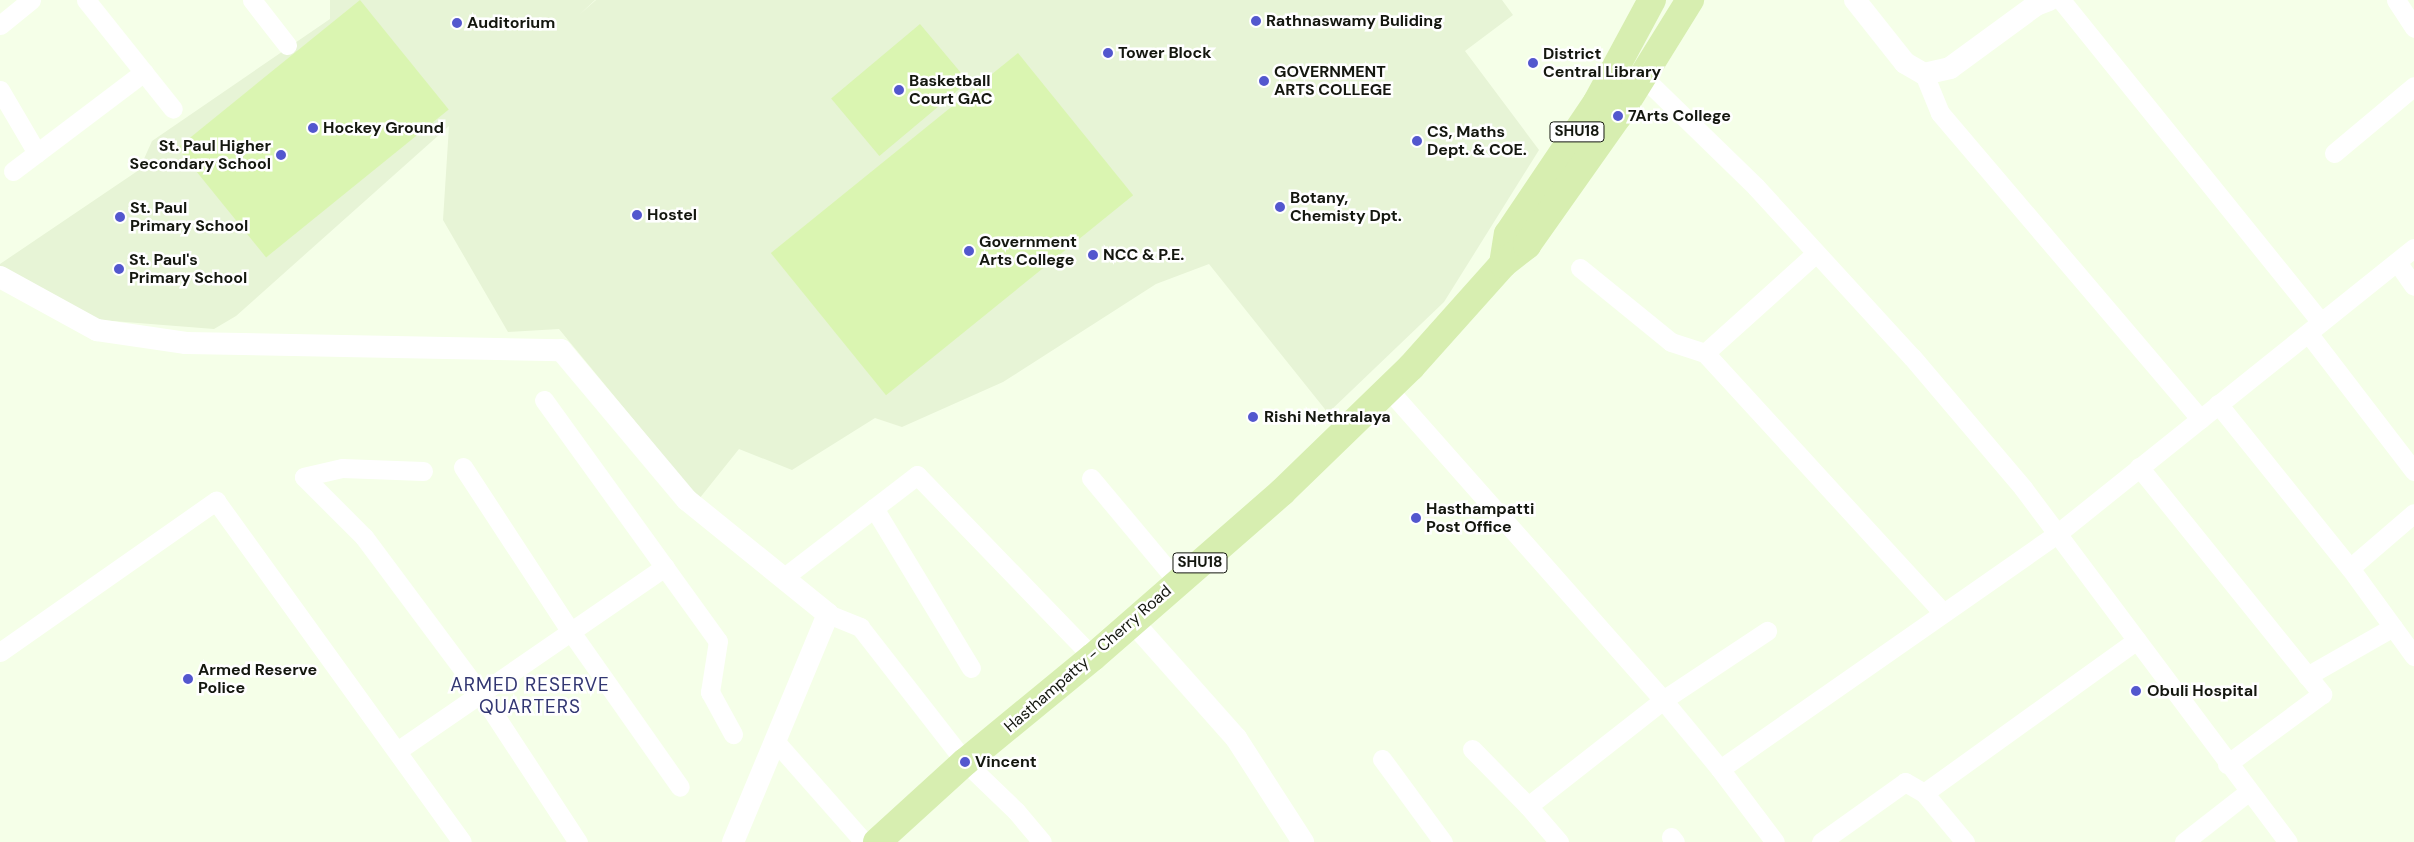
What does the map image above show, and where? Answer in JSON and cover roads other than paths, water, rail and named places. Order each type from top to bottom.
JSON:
[{"type":"main road","name":"SHU18","points":[[1504,264],[1508,234],[1597,102],[1652,0]]},
{"type":"main road","points":[[1658,0],[1676,6],[1690,0]]},
{"type":"main road","name":"Hasthampatty - Cherry Road","points":[[877,842],[965,762],[1093,657],[1282,492],[1388,389],[1504,264],[1527,244],[1613,124],[1690,0]]},
{"type":"street","points":[[0,24],[31,0]]},
{"type":"street","points":[[86,0],[174,109]]},
{"type":"street","points":[[252,0],[287,45]]},
{"type":"street","points":[[1855,0],[1905,63],[1924,74],[1940,113],[2200,419]]},
{"type":"street","points":[[1924,74],[1950,68],[2036,5],[2049,0]]},
{"type":"street","points":[[2061,0],[2314,328],[2414,471]]},
{"type":"street","points":[[2396,0],[2414,28]]},
{"type":"street","points":[[13,171],[144,72]]},
{"type":"street","points":[[1642,76],[1756,187],[1815,254],[1912,357],[2058,533],[2248,792],[2288,842]]},
{"type":"street","points":[[2334,153],[2414,86]]},
{"type":"street","points":[[0,90],[37,153]]},
{"type":"street","points":[[1720,769],[1942,612],[2058,533],[2414,248]]},
{"type":"street","points":[[1705,352],[1815,254]]},
{"type":"street","points":[[2397,262],[2414,286]]},
{"type":"street","points":[[1580,268],[1671,342],[1705,352],[1942,612]]},
{"type":"street","points":[[0,277],[97,330],[186,343],[561,350],[687,500],[828,614],[860,627],[965,762],[1016,811],[1042,842]]},
{"type":"street","points":[[1388,389],[1663,700],[1720,769],[1774,842]]},
{"type":"street","points":[[544,400],[718,641],[710,692],[733,734]]},
{"type":"street","points":[[2218,404],[2350,568],[2414,656]]},
{"type":"street","points":[[463,467],[571,632],[680,787]]},
{"type":"street","points":[[2139,467],[2322,694],[2228,764]]},
{"type":"street","points":[[423,471],[342,468],[304,477],[364,536],[481,694],[578,842]]},
{"type":"street","points":[[783,578],[917,475],[1093,657]]},
{"type":"street","points":[[1092,478],[1178,582]]},
{"type":"street","points":[[0,652],[216,501],[462,842]]},
{"type":"street","points":[[874,508],[971,668]]},
{"type":"street","points":[[2350,568],[2414,512]]},
{"type":"street","points":[[397,751],[665,567]]},
{"type":"street","points":[[733,842],[828,614]]},
{"type":"street","points":[[1132,621],[1236,738],[1296,839]]},
{"type":"street","points":[[2307,676],[2393,627]]},
{"type":"street","points":[[1528,806],[1663,700],[1767,632]]},
{"type":"street","points":[[1924,794],[2137,640]]},
{"type":"street","points":[[774,741],[864,842]]},
{"type":"street","points":[[1472,748],[1528,806],[1559,842]]},
{"type":"street","points":[[1382,759],[1443,842]]},
{"type":"street","points":[[1821,842],[1905,782],[1924,794],[1965,842]]},
{"type":"street","points":[[2184,842],[2248,792]]},
{"type":"place","name":"Rathnaswamy Buliding","points":[[1256,21]]},
{"type":"place","name":"Auditorium","points":[[457,23]]},
{"type":"place","name":"Tower Block","points":[[1108,53]]},
{"type":"place","name":"District Central Library","points":[[1533,63]]},
{"type":"place","name":"GOVERNMENT ARTS COLLEGE","points":[[1264,81]]},
{"type":"place","name":"Basketball Court GAC","points":[[899,90]]},
{"type":"place","name":"7Arts College","points":[[1618,116]]},
{"type":"place","name":"Hockey Ground","points":[[313,128]]},
{"type":"place","name":"CS, Maths Dept. & COE.","points":[[1417,141]]},
{"type":"place","name":"St. Paul Higher Secondary School","points":[[281,155]]},
{"type":"place","name":"Botany, Chemisty Dpt.","points":[[1280,207]]},
{"type":"place","name":"Hostel","points":[[637,215]]},
{"type":"place","name":"St. Paul Primary School","points":[[120,217]]},
{"type":"place","name":"Government Arts College","points":[[969,251]]},
{"type":"place","name":"NCC & P.E.","points":[[1093,255]]},
{"type":"place","name":"St. Paul's Primary School","points":[[119,269]]},
{"type":"place","name":"Rishi Nethralaya","points":[[1253,417]]},
{"type":"place","name":"Hasthampatti Post Office","points":[[1416,518]]},
{"type":"place","name":"Armed Reserve Police","points":[[188,679]]},
{"type":"place","name":"Obuli Hospital","points":[[2136,691]]},
{"type":"place","name":"Vincent","points":[[965,762]]},
{"type":"district","name":"ARMED RESERVE QUARTERS","points":[[530,696]]}]
